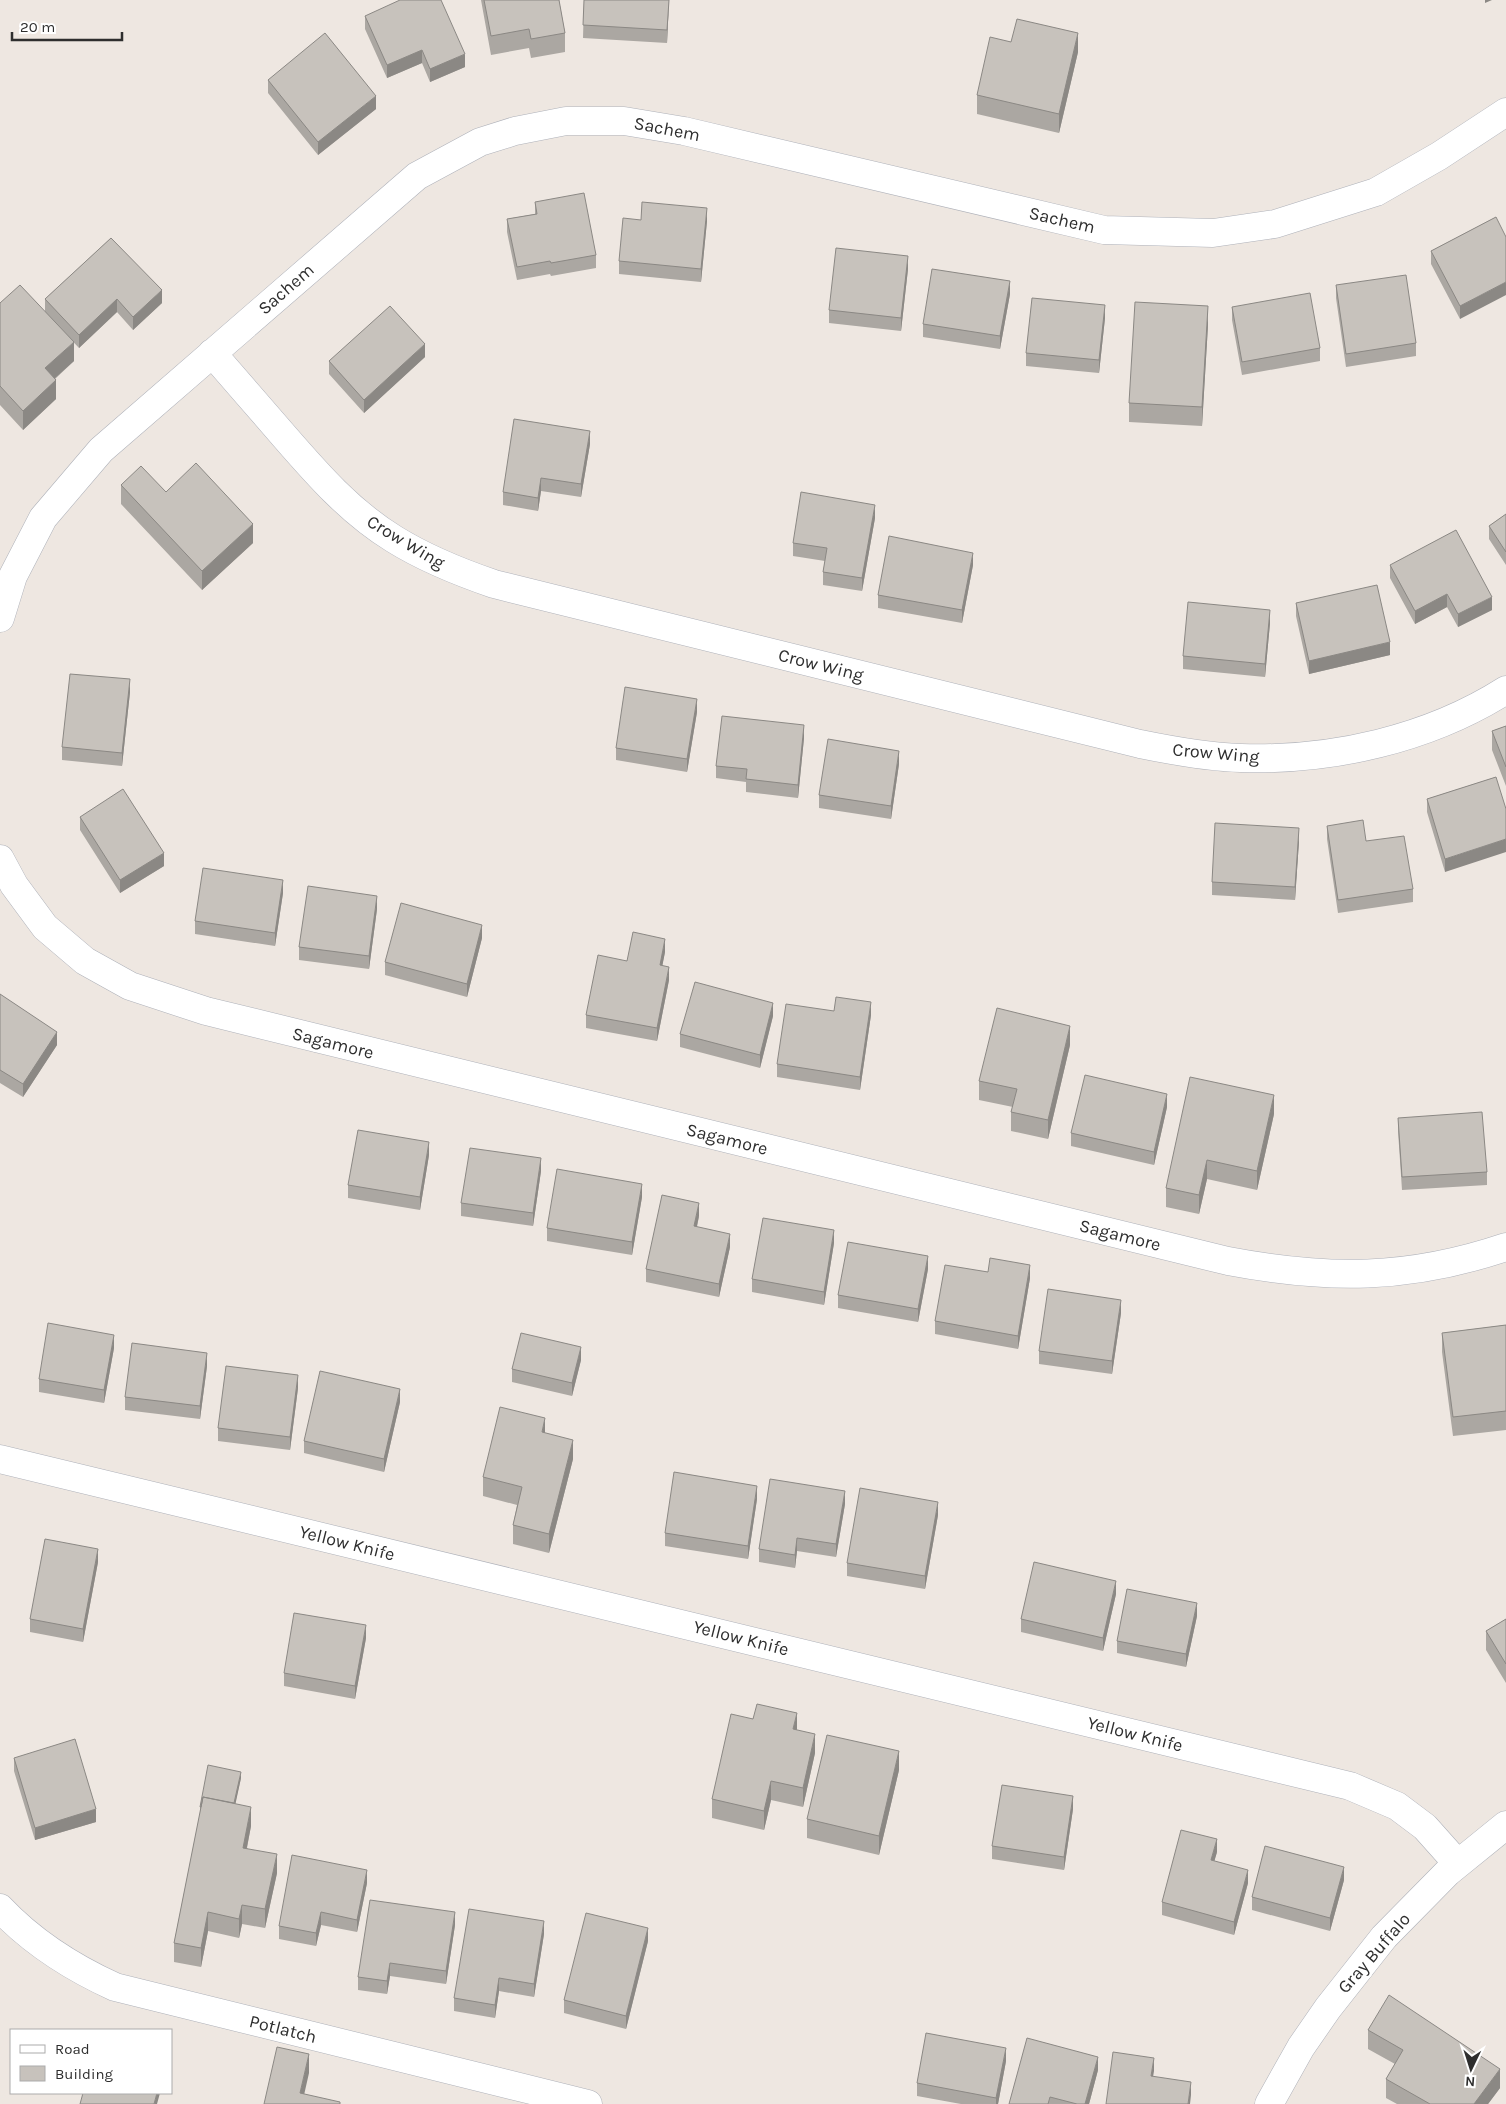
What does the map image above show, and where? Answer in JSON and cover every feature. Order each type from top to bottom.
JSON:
[{"type":"street","name":"Sachem","points":[[0,618],[13,576],[43,518],[101,450],[417,176],[480,142],[515,131],[566,121],[624,121],[684,131],[1104,230],[1213,233],[1275,224],[1376,192],[1440,156],[1506,112]]},
{"type":"street","name":"Crow Wing","points":[[212,353],[323,481],[362,517],[392,538],[425,557],[458,572],[494,584],[1140,744],[1190,754],[1242,758],[1293,757],[1343,751],[1393,739],[1442,723],[1488,701],[1506,690]]},
{"type":"street","name":"Sagamore","points":[[1,861],[14,885],[45,927],[85,961],[130,986],[206,1012],[1228,1261],[1278,1270],[1329,1275],[1380,1274],[1430,1268],[1480,1256],[1506,1247]]},
{"type":"street","name":"Yellow Knife","points":[[0,1459],[1350,1786],[1397,1806],[1425,1827],[1458,1864]]},
{"type":"street","name":"Gray Buffalo","points":[[1269,2104],[1301,2047],[1328,2008],[1384,1937],[1458,1864],[1506,1825]]},
{"type":"street","name":"Potlatch","points":[[0,1908],[35,1942],[60,1959],[115,1987],[588,2104]]},
{"type":"building","points":[[400,0],[441,0],[465,54],[430,69],[422,50],[387,65],[365,16]]},
{"type":"building","points":[[484,0],[559,0],[565,33],[531,39],[529,29],[491,36]]},
{"type":"building","points":[[584,0],[669,0],[667,30],[583,25]]},
{"type":"building","points":[[1017,19],[1078,33],[1059,114],[977,95],[990,37],[1011,42]]},
{"type":"building","points":[[325,33],[376,96],[318,142],[268,80]]},
{"type":"building","points":[[584,193],[596,255],[517,267],[507,219],[537,214],[535,202]]},
{"type":"building","points":[[642,202],[707,208],[701,269],[619,261],[623,218],[641,220]]},
{"type":"building","points":[[1496,217],[1506,237],[1506,282],[1460,306],[1431,251]]},
{"type":"building","points":[[111,238],[162,290],[133,317],[117,299],[79,335],[45,299]]},
{"type":"building","points":[[836,248],[908,256],[901,318],[829,310]]},
{"type":"building","points":[[932,269],[1010,281],[1000,336],[923,324]]},
{"type":"building","points":[[1406,275],[1416,343],[1346,354],[1336,285]]},
{"type":"building","points":[[20,285],[74,342],[45,368],[56,380],[23,411],[0,386],[0,303]]},
{"type":"building","points":[[1310,293],[1320,348],[1242,362],[1232,307]]},
{"type":"building","points":[[1032,298],[1105,305],[1099,360],[1026,353]]},
{"type":"building","points":[[1135,302],[1208,306],[1202,407],[1129,403]]},
{"type":"building","points":[[390,306],[425,344],[364,400],[329,361]]},
{"type":"building","points":[[514,419],[590,431],[581,484],[541,478],[538,498],[503,492]]},
{"type":"building","points":[[196,463],[253,524],[202,571],[121,485],[141,466],[166,492]]},
{"type":"building","points":[[801,492],[875,505],[862,578],[823,572],[827,548],[793,543]]},
{"type":"building","points":[[1506,514],[1506,552],[1489,526]]},
{"type":"building","points":[[1456,530],[1492,597],[1458,614],[1447,594],[1415,611],[1390,565]]},
{"type":"building","points":[[889,536],[973,553],[962,610],[878,595]]},
{"type":"building","points":[[1377,585],[1390,642],[1309,661],[1296,603]]},
{"type":"building","points":[[1188,602],[1270,610],[1265,664],[1183,656]]},
{"type":"building","points":[[70,674],[130,679],[122,753],[62,747]]},
{"type":"building","points":[[625,687],[697,699],[687,759],[616,748]]},
{"type":"building","points":[[722,716],[804,725],[798,785],[746,779],[747,769],[716,766]]},
{"type":"building","points":[[1506,726],[1506,767],[1492,731]]},
{"type":"building","points":[[828,739],[899,751],[891,806],[819,795]]},
{"type":"building","points":[[1496,777],[1506,809],[1506,839],[1445,859],[1427,799]]},
{"type":"building","points":[[123,789],[164,853],[120,880],[80,817]]},
{"type":"building","points":[[1363,820],[1366,841],[1404,836],[1413,889],[1338,900],[1327,826]]},
{"type":"building","points":[[1215,823],[1299,828],[1295,887],[1212,882]]},
{"type":"building","points":[[203,868],[283,880],[275,933],[195,921]]},
{"type":"building","points":[[308,886],[377,896],[369,956],[299,947]]},
{"type":"building","points":[[401,903],[482,925],[467,984],[385,962]]},
{"type":"building","points":[[633,932],[665,939],[660,965],[669,967],[657,1028],[586,1015],[598,955],[627,961]]},
{"type":"building","points":[[695,982],[773,1003],[760,1055],[680,1034]]},
{"type":"building","points":[[0,994],[57,1032],[23,1084],[0,1070]]},
{"type":"building","points":[[836,997],[871,1002],[860,1077],[777,1064],[786,1004],[834,1011]]},
{"type":"building","points":[[997,1008],[1070,1026],[1048,1120],[1011,1112],[1017,1089],[979,1081]]},
{"type":"building","points":[[1085,1075],[1167,1094],[1154,1152],[1071,1133]]},
{"type":"building","points":[[1190,1077],[1274,1095],[1257,1171],[1207,1160],[1199,1195],[1166,1188]]},
{"type":"building","points":[[1482,1112],[1487,1172],[1402,1177],[1398,1118]]},
{"type":"building","points":[[358,1130],[429,1142],[420,1197],[348,1185]]},
{"type":"building","points":[[470,1148],[541,1158],[533,1213],[461,1203]]},
{"type":"building","points":[[557,1169],[642,1184],[632,1242],[547,1228]]},
{"type":"building","points":[[662,1195],[699,1203],[694,1226],[730,1234],[719,1284],[646,1269]]},
{"type":"building","points":[[763,1218],[834,1230],[824,1292],[752,1279]]},
{"type":"building","points":[[848,1242],[928,1256],[918,1309],[838,1295]]},
{"type":"building","points":[[990,1258],[1030,1265],[1018,1336],[935,1321],[945,1265],[988,1272]]},
{"type":"building","points":[[1048,1289],[1121,1300],[1112,1361],[1039,1351]]},
{"type":"building","points":[[48,1323],[114,1335],[104,1390],[39,1379]]},
{"type":"building","points":[[1506,1325],[1506,1411],[1453,1417],[1442,1333]]},
{"type":"building","points":[[521,1333],[581,1347],[572,1383],[512,1369]]},
{"type":"building","points":[[132,1343],[207,1353],[200,1406],[125,1397]]},
{"type":"building","points":[[226,1366],[298,1375],[290,1437],[218,1428]]},
{"type":"building","points":[[320,1371],[400,1389],[384,1459],[304,1441]]},
{"type":"building","points":[[500,1407],[545,1418],[542,1432],[573,1440],[549,1534],[513,1525],[522,1487],[483,1477]]},
{"type":"building","points":[[674,1472],[757,1486],[748,1546],[665,1533]]},
{"type":"building","points":[[770,1479],[845,1491],[836,1544],[797,1538],[795,1555],[759,1549]]},
{"type":"building","points":[[860,1488],[938,1502],[925,1576],[847,1563]]},
{"type":"building","points":[[45,1539],[98,1549],[83,1629],[30,1619]]},
{"type":"building","points":[[1034,1562],[1116,1581],[1103,1638],[1021,1619]]},
{"type":"building","points":[[1127,1589],[1197,1603],[1186,1654],[1117,1641]]},
{"type":"building","points":[[294,1613],[366,1625],[355,1686],[284,1673]]},
{"type":"building","points":[[1506,1619],[1506,1664],[1486,1631]]},
{"type":"building","points":[[757,1704],[797,1713],[793,1729],[815,1734],[803,1788],[771,1781],[764,1811],[712,1799],[731,1714],[753,1719]]},
{"type":"building","points":[[827,1735],[899,1751],[879,1836],[807,1819]]},
{"type":"building","points":[[75,1739],[96,1809],[35,1828],[14,1758]]},
{"type":"building","points":[[208,1765],[241,1772],[234,1803],[203,1797],[200,1807]]},
{"type":"building","points":[[1002,1785],[1073,1796],[1064,1857],[992,1846]]},
{"type":"building","points":[[203,1797],[251,1807],[243,1848],[277,1854],[265,1909],[242,1905],[239,1919],[208,1912],[201,1948],[174,1943]]},
{"type":"building","points":[[1181,1830],[1217,1839],[1211,1860],[1248,1870],[1234,1922],[1162,1902]]},
{"type":"building","points":[[1265,1846],[1344,1867],[1330,1918],[1252,1897]]},
{"type":"building","points":[[292,1855],[367,1870],[357,1920],[321,1912],[316,1933],[279,1926]]},
{"type":"building","points":[[370,1900],[455,1912],[446,1971],[390,1963],[387,1981],[358,1977]]},
{"type":"building","points":[[469,1909],[544,1921],[534,1984],[499,1978],[495,2005],[454,1998]]},
{"type":"building","points":[[586,1913],[648,1928],[626,2016],[564,2000]]},
{"type":"building","points":[[1389,1995],[1500,2069],[1474,2104],[1430,2104],[1386,2079],[1403,2050],[1368,2030]]},
{"type":"building","points":[[926,2033],[1006,2048],[996,2098],[917,2083]]},
{"type":"building","points":[[1027,2038],[1098,2057],[1085,2104],[1077,2104],[1050,2097],[1048,2104],[1009,2104]]},
{"type":"building","points":[[277,2047],[309,2054],[300,2093],[340,2102],[340,2104],[264,2104]]},
{"type":"building","points":[[1113,2052],[1154,2058],[1151,2076],[1191,2082],[1188,2104],[1106,2104]]},
{"type":"building","points":[[83,2094],[157,2094],[154,2104],[80,2104]]}]
